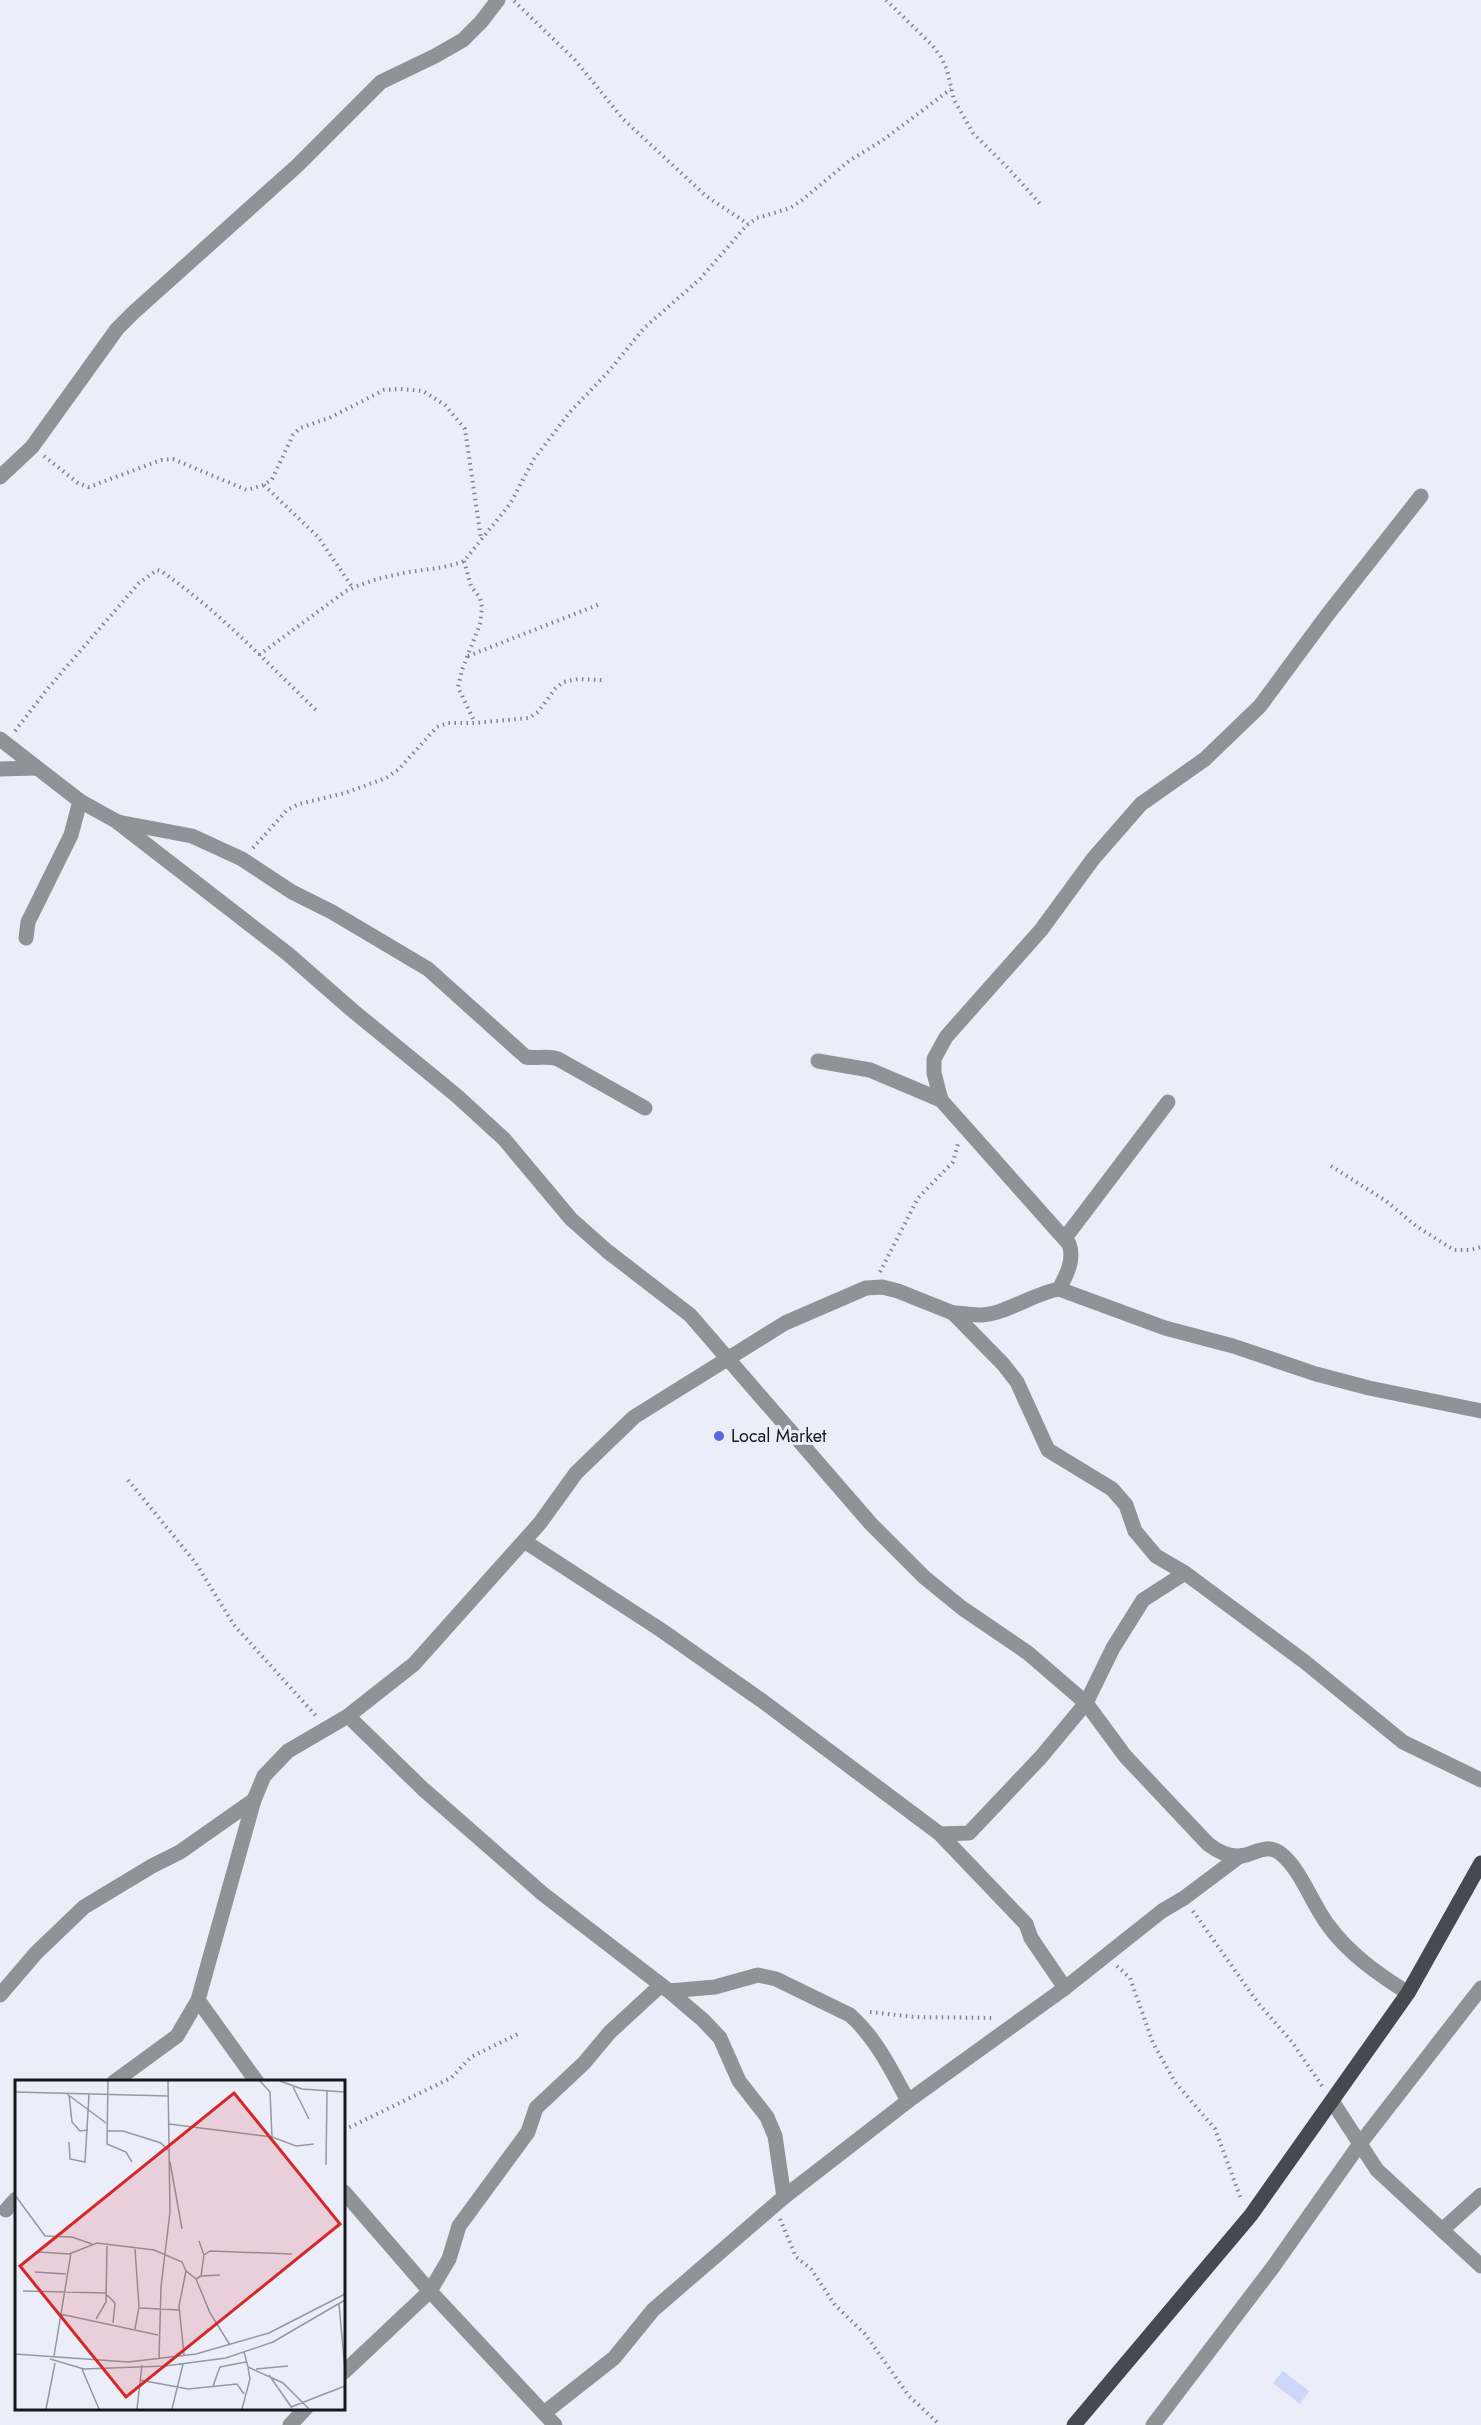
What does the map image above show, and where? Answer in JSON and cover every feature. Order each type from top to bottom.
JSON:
[{"type":"main road","points":[[1074,2425],[1248,2218],[1408,1993],[1481,1863]]},
{"type":"street","points":[[0,477],[32,447],[117,329],[134,312],[290,172],[381,82],[463,40],[498,0]]},
{"type":"street","points":[[940,1100],[934,1073],[934,1059],[946,1037],[1034,938],[1093,858],[1141,804],[1205,759],[1260,706],[1420,496]]},
{"type":"street","points":[[3,741],[80,801],[116,821],[288,954],[457,1096],[504,1139],[571,1219],[607,1251],[690,1315],[872,1524],[924,1577],[962,1608],[1028,1653],[1086,1704],[1125,1756],[1208,1844],[1218,1852],[1240,1856]]},
{"type":"street","points":[[0,769],[36,768]]},
{"type":"street","points":[[26,938],[28,922],[71,835],[80,801]]},
{"type":"street","points":[[116,821],[192,836],[242,860],[292,892],[332,912],[428,969],[526,1057],[551,1056],[645,1108]]},
{"type":"street","points":[[818,1061],[870,1070],[940,1100],[1065,1238],[1072,1251],[1068,1270],[1059,1290]]},
{"type":"street","points":[[1065,1238],[1168,1102]]},
{"type":"street","points":[[117,2080],[177,2036],[198,2000],[254,1800],[264,1776],[288,1751],[348,1716],[414,1664],[524,1541],[576,1473],[634,1417],[785,1323],[871,1288],[882,1287],[898,1291],[953,1313],[981,1315],[995,1312],[1043,1292],[1059,1290],[1165,1328],[1233,1346],[1316,1374],[1369,1388],[1481,1411]]},
{"type":"street","points":[[953,1313],[1003,1364],[1017,1382],[1048,1450],[1112,1489],[1126,1505],[1135,1531],[1156,1556],[1185,1573],[1305,1662],[1403,1742],[1481,1780]]},
{"type":"street","points":[[524,1541],[661,1630],[752,1694],[940,1834],[1026,1924],[1031,1938],[1065,1988]]},
{"type":"street","points":[[940,1834],[969,1833],[1041,1757],[1086,1704],[1113,1648],[1143,1600],[1185,1573]]},
{"type":"street","points":[[348,1716],[423,1789],[543,1894],[665,1988],[703,2020],[720,2038],[739,2080],[767,2117],[775,2136],[779,2201]]},
{"type":"street","points":[[0,1995],[36,1953],[84,1907],[180,1852],[254,1800]]},
{"type":"street","points":[[543,2413],[614,2358],[653,2310],[779,2201],[908,2101],[1065,1988],[1162,1911],[1184,1898],[1240,1856],[1267,1848],[1279,1852],[1288,1861],[1328,1926],[1369,1968],[1408,1993]]},
{"type":"street","points":[[345,2371],[430,2291],[449,2259],[459,2226],[528,2132],[536,2108],[584,2063],[610,2032],[665,1988],[715,1987],[758,1975],[776,1980],[850,2015],[859,2023],[887,2060],[908,2101]]},
{"type":"street","points":[[1153,2425],[1273,2267],[1359,2145],[1481,1989]]},
{"type":"street","points":[[198,2000],[256,2080]]},
{"type":"street","points":[[1332,2101],[1359,2145],[1383,2176],[1481,2266]]},
{"type":"street","points":[[345,2193],[430,2291],[555,2425]]},
{"type":"street","points":[[1442,2230],[1481,2195]]},
{"type":"street","points":[[290,2425],[305,2410]]},
{"type":"path","points":[[513,0],[575,60],[623,119],[706,196],[748,224]]},
{"type":"path","points":[[886,0],[932,45],[941,57],[961,115],[973,134],[1042,206]]},
{"type":"path","points":[[259,654],[353,588],[395,574],[453,565],[464,561],[510,504],[534,459],[570,412],[609,371],[644,328],[700,279],[748,224],[757,218],[790,208],[801,201],[849,161],[884,140],[951,90]]},
{"type":"path","points":[[32,447],[78,483],[89,487],[161,460],[173,459],[247,490],[264,485],[272,479],[293,435],[300,428],[329,418],[384,390],[400,388],[423,391],[445,405],[465,429],[481,539]]},
{"type":"path","points":[[264,485],[318,537],[353,588]]},
{"type":"path","points":[[464,561],[471,586],[480,598],[482,608],[480,624],[458,687],[475,723]]},
{"type":"path","points":[[3,741],[139,583],[152,572],[161,571],[187,589],[259,654],[318,712]]},
{"type":"path","points":[[468,656],[600,603]]},
{"type":"path","points":[[242,860],[287,810],[299,804],[345,794],[386,778],[399,769],[437,727],[448,723],[529,718],[538,712],[555,688],[563,682],[578,679],[602,680]]},
{"type":"path","points":[[871,1288],[918,1198],[952,1162],[958,1146],[955,1116]]},
{"type":"path","points":[[1331,1166],[1386,1201],[1416,1226],[1454,1250],[1481,1247]]},
{"type":"path","points":[[128,1480],[195,1562],[234,1625],[327,1728]]},
{"type":"path","points":[[1184,1898],[1258,2003],[1292,2042],[1332,2101]]},
{"type":"path","points":[[1106,1955],[1130,1978],[1153,2043],[1175,2082],[1215,2129],[1248,2218]]},
{"type":"path","points":[[868,2011],[914,2017],[1024,2018]]},
{"type":"path","points":[[345,2130],[451,2078],[471,2057],[518,2034]]},
{"type":"path","points":[[779,2201],[786,2238],[796,2257],[811,2270],[835,2305],[865,2334],[909,2396],[940,2425]]},
{"type":"building","points":[[1283,2371],[1309,2391],[1300,2404],[1273,2383]]},
{"type":"place","name":"Local Market","points":[[719,1436]]}]
